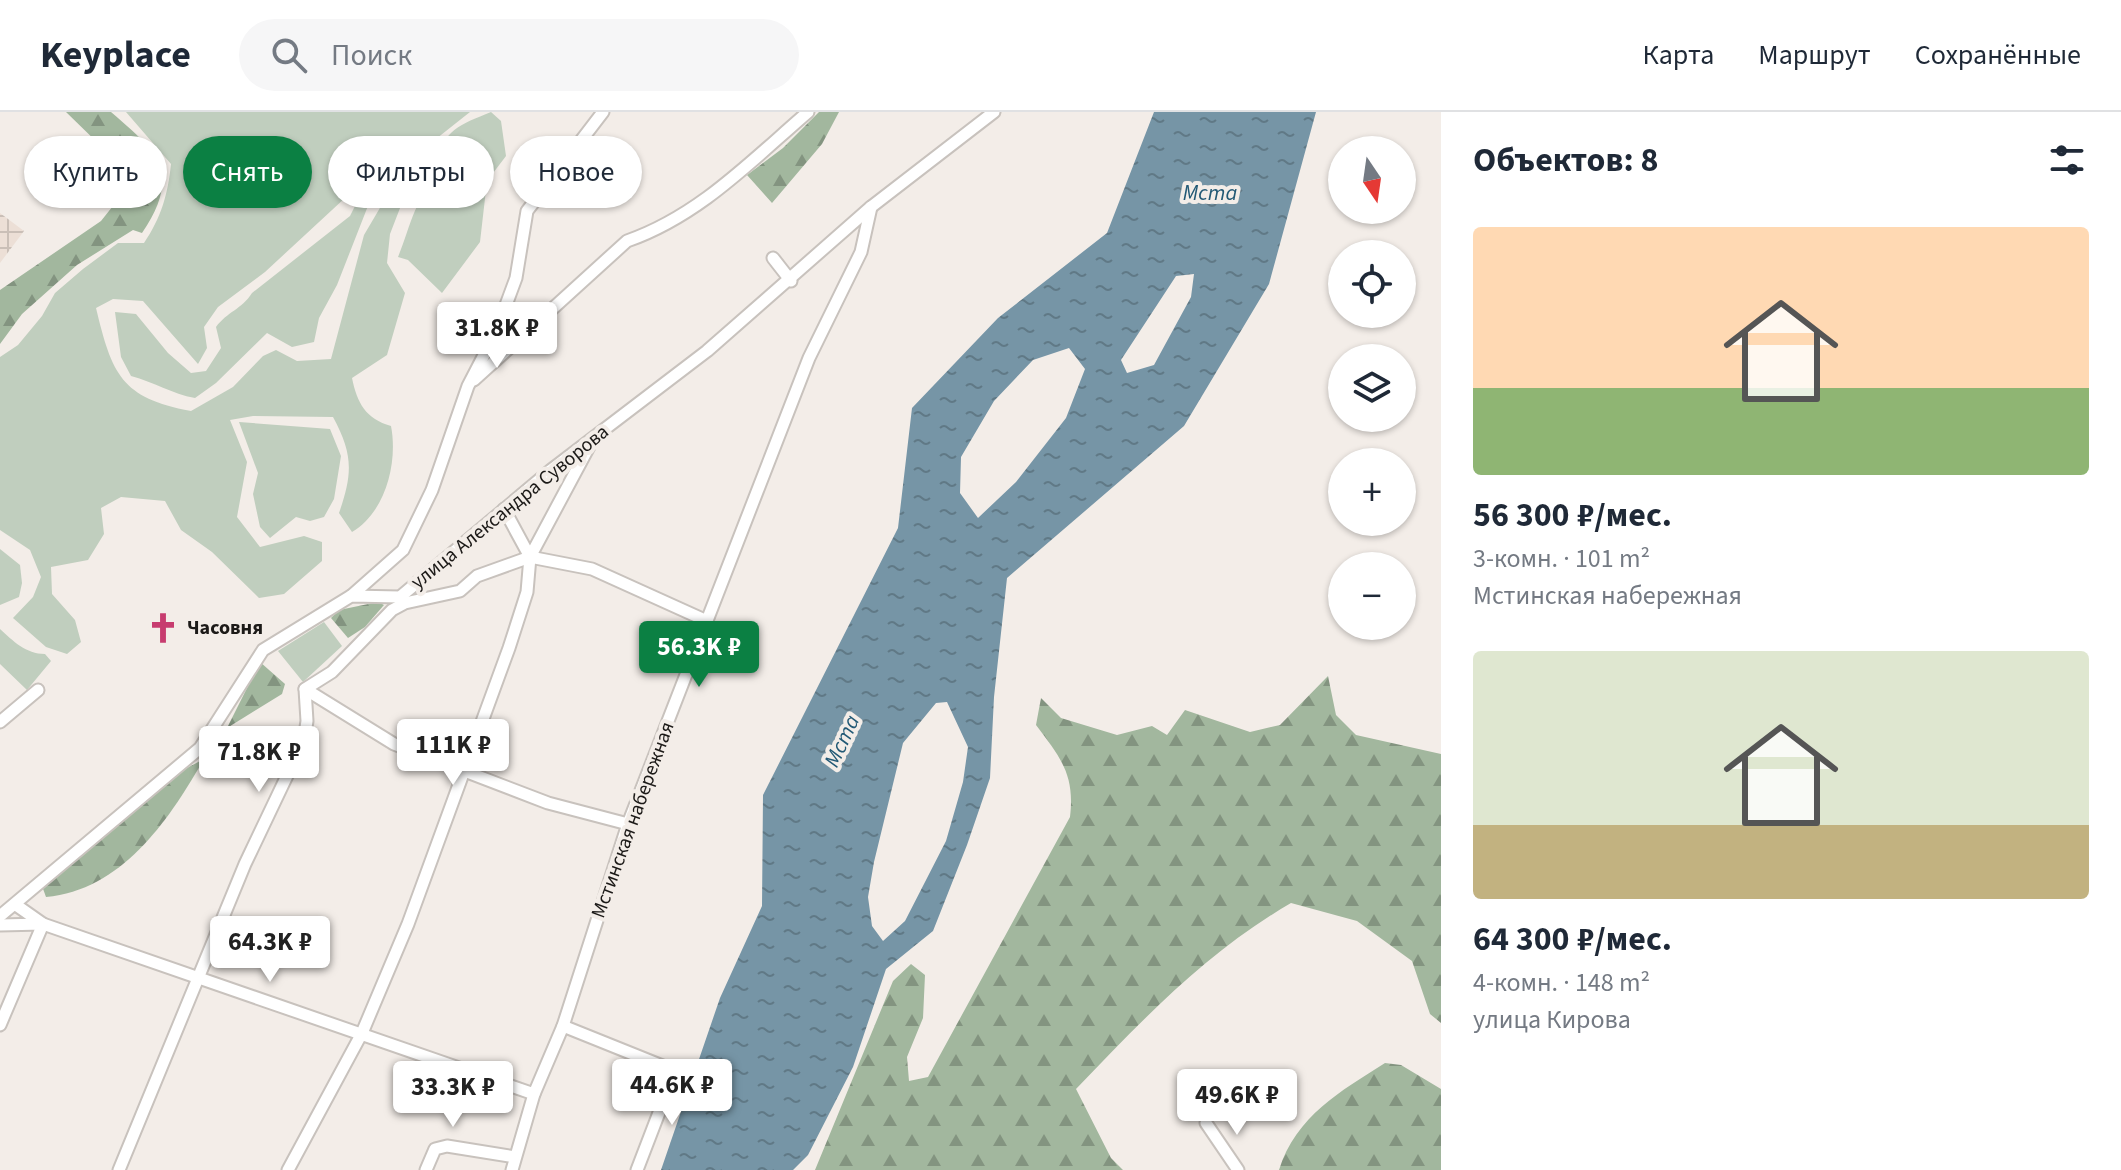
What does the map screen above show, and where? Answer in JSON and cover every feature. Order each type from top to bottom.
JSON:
[{"type":"street","points":[[0,916],[200,748],[263,650],[351,596],[403,550],[432,490],[468,386],[496,332],[516,278],[527,211],[603,112]]},
{"type":"street","points":[[468,386],[627,241],[658,230],[697,208],[808,112]]},
{"type":"street","name":"улица Александра Суворова","points":[[351,596],[400,597],[504,509],[707,351],[791,281],[871,207],[994,112]]},
{"type":"street","name":"Мстинская набережная","points":[[512,1170],[534,1094],[563,1026],[628,824],[809,358],[861,252],[871,207]]},
{"type":"street","points":[[773,258],[791,281]]},
{"type":"street","points":[[288,1170],[362,1033],[408,924],[465,773],[527,592],[530,557],[594,437]]},
{"type":"street","points":[[504,509],[530,557]]},
{"type":"street","points":[[305,689],[332,672],[392,610],[405,603],[460,591],[477,576],[530,557],[592,569],[707,621]]},
{"type":"street","points":[[305,689],[394,744],[548,803],[628,824]]},
{"type":"street","points":[[119,1170],[245,864],[304,740],[307,721],[305,689]]},
{"type":"street","points":[[0,722],[38,690]]},
{"type":"street","points":[[16,905],[43,924],[534,1094]]},
{"type":"street","points":[[0,925],[43,924]]},
{"type":"street","points":[[0,1025],[43,924]]},
{"type":"street","points":[[563,1026],[675,1071],[637,1170]]},
{"type":"street","points":[[1206,1123],[1238,1170]]},
{"type":"street","points":[[426,1170],[435,1149],[447,1146],[515,1157]]},
{"type":"shaded area","points":[[0,213],[24,231],[0,263]]},
{"type":"green space","points":[[66,112],[111,112],[138,136],[91,136]]},
{"type":"green space","points":[[126,112],[470,112],[440,136],[328,136],[328,208],[334,208],[265,272],[218,307],[204,327],[207,348],[198,364],[143,301],[113,299],[96,308],[108,350],[123,379],[149,399],[191,411],[233,387],[263,356],[276,350],[297,361],[331,359],[364,235],[380,208],[400,208],[390,234],[387,263],[405,293],[387,355],[352,378],[364,409],[375,419],[391,426],[391,470],[373,512],[352,532],[339,513],[347,486],[349,464],[333,417],[253,416],[230,420],[247,462],[237,517],[260,547],[304,536],[322,542],[322,561],[284,594],[259,598],[212,552],[181,530],[165,501],[121,497],[101,508],[104,534],[88,560],[51,567],[52,594],[75,620],[81,642],[67,654],[46,647],[13,618],[33,597],[41,577],[30,550],[0,530],[0,357],[18,345],[42,316],[55,293],[83,269],[118,243],[144,243],[162,208],[167,208],[171,164],[167,159],[167,136],[147,136]]},
{"type":"green space","points":[[491,112],[501,121],[506,156],[494,172],[494,136],[449,136],[468,122]]},
{"type":"green space","points":[[819,112],[839,112],[822,144],[772,203],[747,175],[783,148]]},
{"type":"green space","points":[[111,208],[156,208],[142,233],[133,230],[77,265],[22,314],[0,344],[0,290],[101,221]]},
{"type":"green space","points":[[354,208],[367,208],[337,285],[319,318],[314,342],[292,347],[267,333],[216,383],[195,398],[131,376],[121,357],[115,312],[136,314],[168,353],[191,373],[206,371],[221,348],[216,327],[220,322],[350,216]]},
{"type":"green space","points":[[416,208],[484,208],[480,242],[442,293],[408,260],[398,257]]},
{"type":"green space","points":[[239,422],[330,429],[341,456],[334,499],[324,517],[310,521],[296,517],[270,538],[260,527],[253,494],[258,473]]},
{"type":"green space","points":[[0,549],[20,565],[22,583],[19,597],[0,605]]},
{"type":"green space","points":[[378,602],[384,605],[365,627],[348,638],[331,618],[339,610]]},
{"type":"green space","points":[[324,622],[342,646],[303,682],[278,651]]},
{"type":"green space","points":[[0,629],[20,646],[45,654],[51,661],[27,690],[0,664]]},
{"type":"green space","points":[[260,662],[285,684],[282,694],[227,728]]},
{"type":"green space","points":[[1328,676],[1336,715],[1356,735],[1441,754],[1441,1023],[1430,1014],[1412,961],[1357,921],[1291,903],[1231,943],[1177,988],[1076,1089],[1111,1158],[1123,1170],[815,1170],[893,981],[911,964],[925,975],[923,1018],[907,1057],[909,1081],[928,1077],[1070,817],[1068,778],[1053,747],[1036,725],[1041,698],[1061,718],[1117,735],[1152,726],[1167,735],[1185,710],[1250,732],[1280,725]]},
{"type":"green space","points":[[204,759],[159,828],[120,866],[98,881],[73,892],[46,897],[42,886],[183,770]]},
{"type":"green space","points":[[1385,1063],[1401,1065],[1441,1089],[1441,1170],[1279,1170],[1287,1151],[1308,1120],[1337,1095]]},
{"type":"water","name":"Мста","points":[[1154,112],[1316,112],[1269,284],[1184,426],[1007,578],[994,697],[990,778],[967,845],[933,931],[886,969],[853,1067],[808,1155],[793,1170],[661,1170],[720,998],[762,906],[763,795],[898,528],[912,408],[998,318],[1107,233]],"holes":[[[1194,274],[1191,297],[1154,365],[1127,373],[1121,360],[1176,276]],[[1069,348],[1085,369],[1066,418],[1016,482],[978,518],[960,493],[961,457],[994,401],[1033,360]],[[947,702],[968,747],[963,782],[946,841],[905,921],[883,941],[872,926],[868,897],[874,862],[903,743],[936,703]]]},
{"type":"place","name":"Часовня","points":[[163,628]]}]
